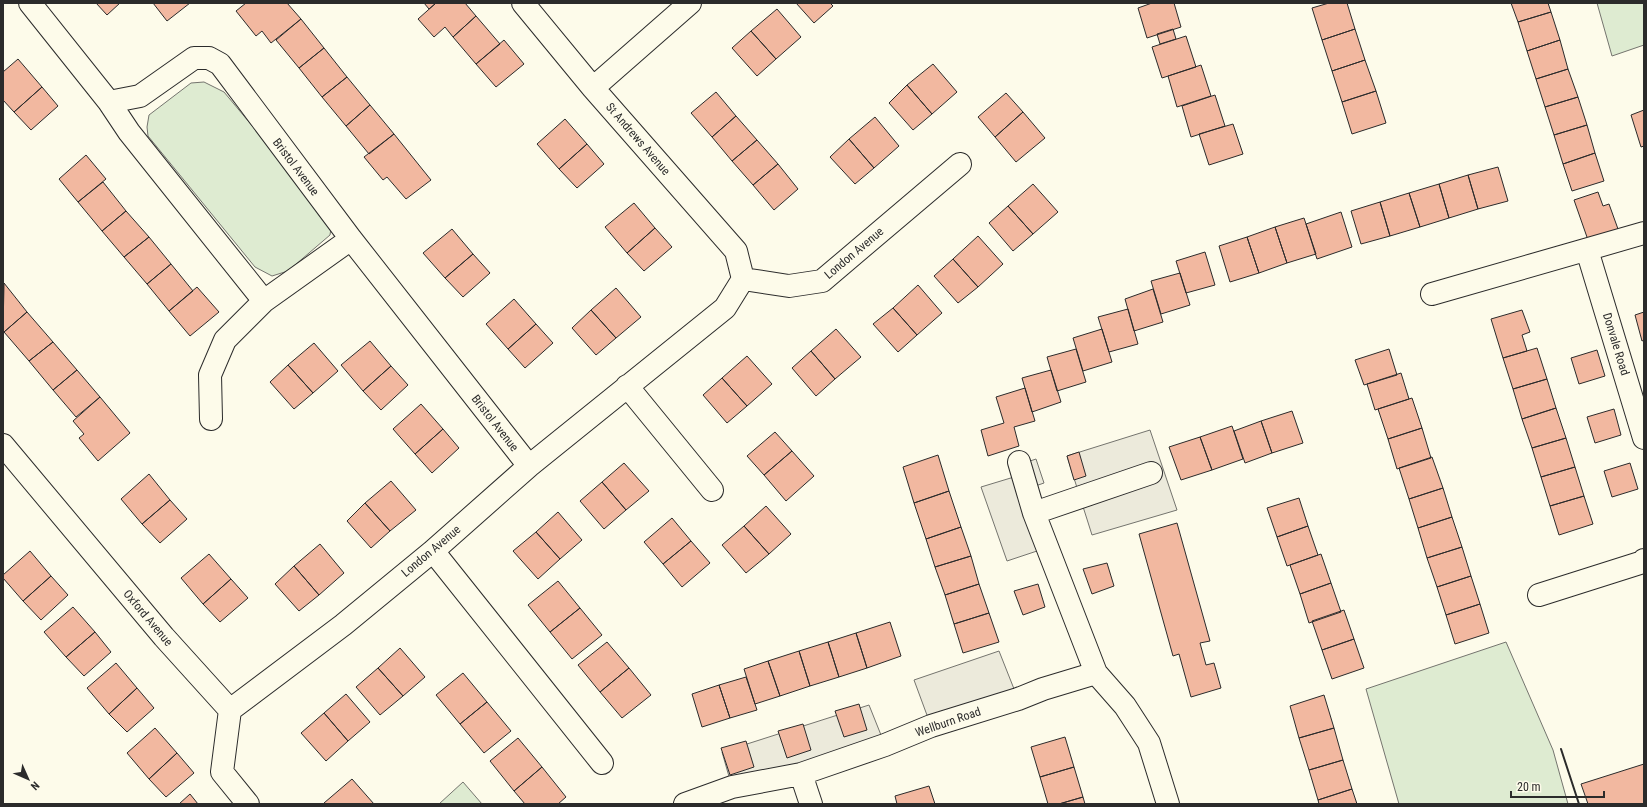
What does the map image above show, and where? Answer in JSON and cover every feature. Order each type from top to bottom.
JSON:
[{"type":"street","points":[[30,3],[109,102],[129,132],[264,301]]},
{"type":"street","name":"St Andrews Avenue","points":[[523,3],[593,88],[736,251],[743,278]]},
{"type":"street","points":[[593,88],[690,3]]},
{"type":"street","name":"Bristol Avenue","points":[[109,102],[140,96],[194,58],[209,58],[220,64],[351,239],[529,466]]},
{"type":"street","name":"London Avenue","points":[[230,710],[343,625],[433,551],[529,466],[725,308],[743,278],[789,286],[822,281],[960,164]]},
{"type":"street","points":[[1432,294],[1644,233]]},
{"type":"street","points":[[211,419],[210,374],[225,340],[264,301],[351,239]]},
{"type":"street","name":"Donvale Road","points":[[1587,250],[1644,438]]},
{"type":"street","points":[[627,386],[712,490]]},
{"type":"street","name":"Oxford Avenue","points":[[3,445],[164,637],[230,710]]},
{"type":"street","points":[[1019,462],[1034,513],[1096,673],[1125,706],[1149,743],[1168,804]]},
{"type":"street","points":[[1034,513],[1152,473]]},
{"type":"street","points":[[433,551],[602,763]]},
{"type":"street","points":[[1539,595],[1643,562],[1644,560]]},
{"type":"street","name":"Wellburn Road","points":[[685,804],[732,787],[802,774],[885,745],[931,726],[1096,673]]},
{"type":"street","points":[[230,710],[222,772],[248,804]]},
{"type":"street","points":[[802,774],[811,804]]},
{"type":"green space","points":[[1597,3],[1644,3],[1644,45],[1612,56]]},
{"type":"green space","points":[[204,82],[224,92],[332,222],[330,235],[288,271],[272,276],[255,267],[148,136],[147,127],[149,115],[191,83]]},
{"type":"green space","points":[[1506,642],[1553,750],[1568,804],[1399,804],[1366,689]]},
{"type":"green space","points":[[463,782],[482,804],[439,804]]},
{"type":"shaded area","points":[[1150,430],[1177,510],[1092,535],[1067,456]]},
{"type":"shaded area","points":[[1036,459],[1044,483],[1018,492],[1037,551],[1007,561],[981,487],[1014,477],[1012,467]]},
{"type":"shaded area","points":[[999,651],[1018,699],[931,726],[914,680]]},
{"type":"shaded area","points":[[869,705],[885,745],[732,787],[722,752]]},
{"type":"building","points":[[96,3],[120,3],[107,15]]},
{"type":"building","points":[[153,3],[190,3],[167,21]]},
{"type":"building","points":[[246,3],[287,3],[301,19],[271,43],[262,31],[256,36],[236,11]]},
{"type":"building","points":[[424,3],[436,3],[429,9]]},
{"type":"building","points":[[436,3],[465,3],[476,16],[453,37],[445,27],[434,37],[418,19]]},
{"type":"building","points":[[796,3],[830,3],[833,6],[814,23]]},
{"type":"building","points":[[1152,3],[1174,3],[1181,27],[1147,38],[1138,8]]},
{"type":"building","points":[[1329,3],[1347,3],[1355,29],[1322,40],[1312,8]]},
{"type":"building","points":[[1511,3],[1548,3],[1551,12],[1518,22]]},
{"type":"building","points":[[777,9],[801,37],[776,59],[751,31]]},
{"type":"building","points":[[1551,12],[1560,40],[1527,51],[1518,22]]},
{"type":"building","points":[[476,16],[500,44],[476,64],[453,37]]},
{"type":"building","points":[[301,19],[324,48],[299,68],[276,40]]},
{"type":"building","points":[[1173,29],[1176,39],[1160,44],[1157,34]]},
{"type":"building","points":[[1355,29],[1365,60],[1332,71],[1322,40]]},
{"type":"building","points":[[751,31],[776,59],[757,76],[732,48]]},
{"type":"building","points":[[1186,36],[1196,67],[1162,78],[1152,47]]},
{"type":"building","points":[[504,40],[524,64],[496,87],[476,64]]},
{"type":"building","points":[[1560,40],[1568,69],[1536,79],[1527,51]]},
{"type":"building","points":[[324,48],[347,77],[322,97],[299,68]]},
{"type":"building","points":[[18,59],[42,87],[14,112],[3,100],[3,72]]},
{"type":"building","points":[[1365,60],[1376,91],[1342,102],[1332,71]]},
{"type":"building","points":[[933,64],[957,92],[932,114],[907,85]]},
{"type":"building","points":[[1201,65],[1211,96],[1177,107],[1168,76]]},
{"type":"building","points":[[1568,69],[1578,97],[1545,107],[1536,79]]},
{"type":"building","points":[[347,77],[370,105],[346,126],[322,97]]},
{"type":"building","points":[[907,85],[932,114],[913,130],[889,103]]},
{"type":"building","points":[[42,87],[58,106],[31,130],[14,112]]},
{"type":"building","points":[[1376,91],[1386,123],[1352,134],[1342,102]]},
{"type":"building","points":[[716,92],[736,116],[712,137],[691,113]]},
{"type":"building","points":[[1006,93],[1023,112],[995,137],[978,117]]},
{"type":"building","points":[[1215,95],[1225,126],[1191,137],[1182,106]]},
{"type":"building","points":[[1578,97],[1587,125],[1554,135],[1545,107]]},
{"type":"building","points":[[370,105],[394,134],[369,154],[346,126]]},
{"type":"building","points":[[1644,110],[1644,146],[1641,147],[1631,115]]},
{"type":"building","points":[[1023,112],[1045,138],[1016,162],[995,137]]},
{"type":"building","points":[[736,116],[757,140],[732,161],[712,137]]},
{"type":"building","points":[[875,117],[899,146],[874,168],[849,139]]},
{"type":"building","points":[[565,119],[587,144],[559,169],[537,144]]},
{"type":"building","points":[[1233,124],[1243,154],[1209,165],[1199,134]]},
{"type":"building","points":[[1587,125],[1595,153],[1563,164],[1554,135]]},
{"type":"building","points":[[394,134],[431,180],[406,199],[387,177],[383,180],[364,157]]},
{"type":"building","points":[[849,139],[874,168],[855,184],[830,157]]},
{"type":"building","points":[[757,140],[778,164],[753,185],[732,161]]},
{"type":"building","points":[[587,144],[604,164],[577,188],[559,169]]},
{"type":"building","points":[[1595,153],[1604,181],[1572,191],[1563,164]]},
{"type":"building","points":[[86,155],[106,179],[78,202],[59,179]]},
{"type":"building","points":[[778,164],[798,189],[774,210],[753,185]]},
{"type":"building","points":[[1498,167],[1508,201],[1478,209],[1468,175]]},
{"type":"building","points":[[1468,175],[1478,209],[1449,218],[1439,184]]},
{"type":"building","points":[[103,182],[126,211],[102,231],[78,202]]},
{"type":"building","points":[[1033,184],[1058,212],[1033,234],[1008,206]]},
{"type":"building","points":[[1439,184],[1449,218],[1420,227],[1409,193]]},
{"type":"building","points":[[1598,192],[1603,206],[1609,204],[1618,229],[1588,240],[1574,200]]},
{"type":"building","points":[[1409,193],[1420,227],[1390,236],[1380,202]]},
{"type":"building","points":[[1380,202],[1390,236],[1361,244],[1351,211]]},
{"type":"building","points":[[634,203],[655,228],[627,253],[605,227]]},
{"type":"building","points":[[1008,206],[1033,234],[1013,251],[989,223]]},
{"type":"building","points":[[126,211],[149,237],[124,257],[102,231]]},
{"type":"building","points":[[1341,212],[1352,247],[1317,259],[1306,224]]},
{"type":"building","points":[[1304,218],[1316,254],[1287,263],[1275,227]]},
{"type":"building","points":[[1275,227],[1287,263],[1259,273],[1247,237]]},
{"type":"building","points":[[655,228],[672,247],[644,271],[627,253]]},
{"type":"building","points":[[452,229],[473,254],[445,278],[423,253]]},
{"type":"building","points":[[978,236],[1003,264],[978,287],[953,259]]},
{"type":"building","points":[[149,237],[171,264],[147,284],[124,257]]},
{"type":"building","points":[[1247,237],[1259,273],[1230,282],[1219,246]]},
{"type":"building","points":[[1205,252],[1215,285],[1186,293],[1176,261]]},
{"type":"building","points":[[473,254],[490,273],[463,297],[445,278]]},
{"type":"building","points":[[953,259],[978,287],[958,303],[934,276]]},
{"type":"building","points":[[171,264],[193,291],[169,311],[147,284]]},
{"type":"building","points":[[1180,273],[1190,305],[1161,314],[1151,281]]},
{"type":"building","points":[[4,283],[27,312],[4,332],[3,330]]},
{"type":"building","points":[[918,285],[942,313],[917,335],[893,308]]},
{"type":"building","points":[[197,287],[219,312],[190,336],[169,311]]},
{"type":"building","points":[[616,288],[641,317],[616,338],[591,310]]},
{"type":"building","points":[[1153,289],[1163,322],[1134,331],[1125,299]]},
{"type":"building","points":[[514,299],[536,324],[508,349],[486,324]]},
{"type":"building","points":[[893,308],[917,335],[898,352],[873,324]]},
{"type":"building","points":[[1128,309],[1138,344],[1109,352],[1098,317]]},
{"type":"building","points":[[591,310],[616,338],[596,355],[572,328]]},
{"type":"building","points":[[1522,310],[1530,332],[1522,335],[1527,351],[1503,358],[1491,319]]},
{"type":"building","points":[[27,312],[53,342],[29,361],[4,332]]},
{"type":"building","points":[[1644,312],[1644,340],[1642,341],[1635,315]]},
{"type":"building","points":[[536,324],[553,343],[525,368],[508,349]]},
{"type":"building","points":[[836,329],[861,357],[835,379],[811,351]]},
{"type":"building","points":[[1102,329],[1112,362],[1083,371],[1073,338]]},
{"type":"building","points":[[370,341],[391,366],[363,391],[341,365]]},
{"type":"building","points":[[53,342],[77,370],[53,390],[29,361]]},
{"type":"building","points":[[314,343],[338,371],[313,393],[288,365]]},
{"type":"building","points":[[1537,348],[1547,379],[1513,389],[1503,358]]},
{"type":"building","points":[[1076,349],[1086,382],[1057,391],[1047,357]]},
{"type":"building","points":[[1389,349],[1397,375],[1364,385],[1355,360]]},
{"type":"building","points":[[1597,350],[1605,376],[1579,384],[1571,358]]},
{"type":"building","points":[[811,351],[835,379],[816,396],[792,368]]},
{"type":"building","points":[[747,356],[772,384],[747,406],[722,378]]},
{"type":"building","points":[[288,365],[313,393],[294,409],[270,382]]},
{"type":"building","points":[[391,366],[408,385],[381,410],[363,391]]},
{"type":"building","points":[[77,370],[100,397],[76,417],[53,390]]},
{"type":"building","points":[[1051,370],[1061,402],[1032,412],[1022,378]]},
{"type":"building","points":[[1401,373],[1409,399],[1375,410],[1367,384]]},
{"type":"building","points":[[722,378],[747,406],[727,423],[703,395]]},
{"type":"building","points":[[1547,379],[1556,408],[1522,419],[1513,389]]},
{"type":"building","points":[[1025,388],[1035,421],[1014,427],[1019,446],[988,456],[981,430],[1004,423],[996,397]]},
{"type":"building","points":[[100,397],[130,433],[98,461],[79,438],[84,434],[73,421]]},
{"type":"building","points":[[1412,398],[1422,428],[1388,439],[1378,409]]},
{"type":"building","points":[[421,404],[443,429],[415,454],[393,429]]},
{"type":"building","points":[[1556,408],[1566,438],[1532,448],[1522,419]]},
{"type":"building","points":[[1614,409],[1621,435],[1595,443],[1587,417]]},
{"type":"building","points":[[1292,411],[1303,443],[1272,453],[1261,421]]},
{"type":"building","points":[[1261,421],[1272,453],[1245,463],[1234,431]]},
{"type":"building","points":[[1232,426],[1243,459],[1212,470],[1200,437]]},
{"type":"building","points":[[1422,428],[1431,458],[1397,469],[1388,439]]},
{"type":"building","points":[[443,429],[459,448],[432,473],[415,454]]},
{"type":"building","points":[[775,432],[792,451],[764,475],[747,456]]},
{"type":"building","points":[[1200,437],[1212,470],[1181,480],[1169,447]]},
{"type":"building","points":[[1566,438],[1575,467],[1541,477],[1532,448]]},
{"type":"building","points":[[792,451],[814,476],[786,501],[764,475]]},
{"type":"building","points":[[1079,452],[1086,476],[1074,480],[1067,456]]},
{"type":"building","points":[[938,455],[949,491],[914,503],[903,467]]},
{"type":"building","points":[[1432,457],[1443,488],[1409,499],[1399,468]]},
{"type":"building","points":[[624,463],[649,491],[626,510],[602,482]]},
{"type":"building","points":[[1630,463],[1638,489],[1612,497],[1604,471]]},
{"type":"building","points":[[1575,467],[1584,496],[1550,506],[1541,477]]},
{"type":"building","points":[[149,474],[170,500],[142,524],[121,499]]},
{"type":"building","points":[[391,481],[416,510],[390,531],[365,503]]},
{"type":"building","points":[[602,482],[626,510],[604,529],[580,501]]},
{"type":"building","points":[[1443,488],[1452,517],[1418,528],[1409,499]]},
{"type":"building","points":[[949,491],[961,527],[926,539],[914,503]]},
{"type":"building","points":[[1584,496],[1593,524],[1559,535],[1550,506]]},
{"type":"building","points":[[1299,498],[1308,526],[1277,537],[1267,508]]},
{"type":"building","points":[[170,500],[187,519],[160,543],[142,524]]},
{"type":"building","points":[[365,503],[390,531],[371,548],[347,521]]},
{"type":"building","points":[[766,506],[791,534],[769,554],[744,526]]},
{"type":"building","points":[[558,512],[582,540],[560,559],[536,532]]},
{"type":"building","points":[[1452,517],[1462,547],[1427,558],[1418,528]]},
{"type":"building","points":[[672,518],[691,541],[663,564],[644,542]]},
{"type":"building","points":[[1177,523],[1210,641],[1200,643],[1206,665],[1214,663],[1221,688],[1191,697],[1179,654],[1173,656],[1139,534]]},
{"type":"building","points":[[744,526],[769,554],[746,573],[722,545]]},
{"type":"building","points":[[1308,526],[1318,555],[1287,566],[1277,537]]},
{"type":"building","points":[[961,527],[971,556],[935,567],[926,539]]},
{"type":"building","points":[[536,532],[560,559],[538,579],[513,551]]},
{"type":"building","points":[[691,541],[710,563],[682,587],[663,564]]},
{"type":"building","points":[[320,544],[344,573],[319,595],[294,566]]},
{"type":"building","points":[[1462,547],[1471,576],[1437,587],[1427,558]]},
{"type":"building","points":[[30,551],[51,576],[23,601],[3,578],[3,575]]},
{"type":"building","points":[[209,554],[231,579],[203,604],[181,578]]},
{"type":"building","points":[[1321,554],[1331,583],[1300,594],[1290,565]]},
{"type":"building","points":[[971,556],[979,584],[945,595],[935,567]]},
{"type":"building","points":[[1107,563],[1114,586],[1092,594],[1083,569]]},
{"type":"building","points":[[294,566],[319,595],[299,611],[275,584]]},
{"type":"building","points":[[51,576],[68,595],[41,620],[23,601]]},
{"type":"building","points":[[1471,576],[1480,604],[1446,615],[1437,587]]},
{"type":"building","points":[[231,579],[248,598],[220,622],[203,604]]},
{"type":"building","points":[[558,581],[580,608],[550,632],[528,605]]},
{"type":"building","points":[[1331,583],[1341,612],[1309,623],[1300,594]]},
{"type":"building","points":[[979,584],[989,613],[954,624],[945,595]]},
{"type":"building","points":[[1038,584],[1045,607],[1023,615],[1014,591]]},
{"type":"building","points":[[1480,604],[1489,633],[1455,644],[1446,615]]},
{"type":"building","points":[[73,607],[95,632],[66,657],[44,632]]},
{"type":"building","points":[[580,608],[602,635],[572,659],[550,632]]},
{"type":"building","points":[[1344,610],[1354,639],[1322,650],[1312,621]]},
{"type":"building","points":[[989,613],[999,642],[963,653],[954,624]]},
{"type":"building","points":[[890,622],[901,656],[867,668],[856,633]]},
{"type":"building","points":[[95,632],[111,652],[84,676],[66,657]]},
{"type":"building","points":[[856,633],[867,668],[839,677],[828,642]]},
{"type":"building","points":[[1354,639],[1364,668],[1332,679],[1322,650]]},
{"type":"building","points":[[607,642],[629,668],[600,692],[578,665]]},
{"type":"building","points":[[828,642],[839,677],[810,686],[799,651]]},
{"type":"building","points":[[400,648],[425,677],[403,696],[378,668]]},
{"type":"building","points":[[799,651],[810,686],[780,696],[768,661]]},
{"type":"building","points":[[768,661],[780,696],[755,704],[744,669]]},
{"type":"building","points":[[116,663],[137,688],[109,714],[87,688]]},
{"type":"building","points":[[378,668],[403,696],[380,715],[356,687]]},
{"type":"building","points":[[629,668],[651,695],[622,718],[600,692]]},
{"type":"building","points":[[463,673],[487,702],[460,724],[436,695]]},
{"type":"building","points":[[746,677],[757,710],[730,718],[719,685]]},
{"type":"building","points":[[719,685],[730,718],[702,727],[692,694]]},
{"type":"building","points":[[137,688],[154,708],[127,732],[109,714]]},
{"type":"building","points":[[346,694],[370,722],[348,741],[324,713]]},
{"type":"building","points":[[1324,695],[1334,728],[1299,738],[1290,706]]},
{"type":"building","points":[[487,702],[511,731],[484,753],[460,724]]},
{"type":"building","points":[[859,704],[867,730],[844,737],[835,711]]},
{"type":"building","points":[[324,713],[348,741],[326,761],[301,733]]},
{"type":"building","points":[[803,724],[811,750],[787,758],[778,731]]},
{"type":"building","points":[[155,728],[177,753],[149,779],[127,753]]},
{"type":"building","points":[[1334,728],[1343,760],[1309,770],[1299,738]]},
{"type":"building","points":[[1065,737],[1074,767],[1040,777],[1031,747]]},
{"type":"building","points":[[518,738],[542,767],[514,791],[490,761]]},
{"type":"building","points":[[746,741],[754,767],[730,775],[721,748]]},
{"type":"building","points":[[177,753],[194,773],[166,797],[149,779]]},
{"type":"building","points":[[1343,760],[1352,789],[1318,800],[1309,770]]},
{"type":"building","points":[[1644,764],[1644,804],[1588,804],[1581,784]]},
{"type":"building","points":[[542,767],[566,797],[558,804],[525,804],[514,791]]},
{"type":"building","points":[[1074,767],[1083,797],[1059,804],[1048,804],[1040,777]]},
{"type":"building","points":[[352,779],[374,804],[324,804],[324,803]]},
{"type":"building","points":[[929,786],[935,804],[897,804],[895,796]]},
{"type":"building","points":[[1352,789],[1357,804],[1319,804],[1318,800]]},
{"type":"building","points":[[190,794],[198,804],[179,804]]},
{"type":"building","points":[[1083,797],[1085,804],[1059,804]]},
{"type":"wall","points":[[1561,749],[1579,804]]}]
